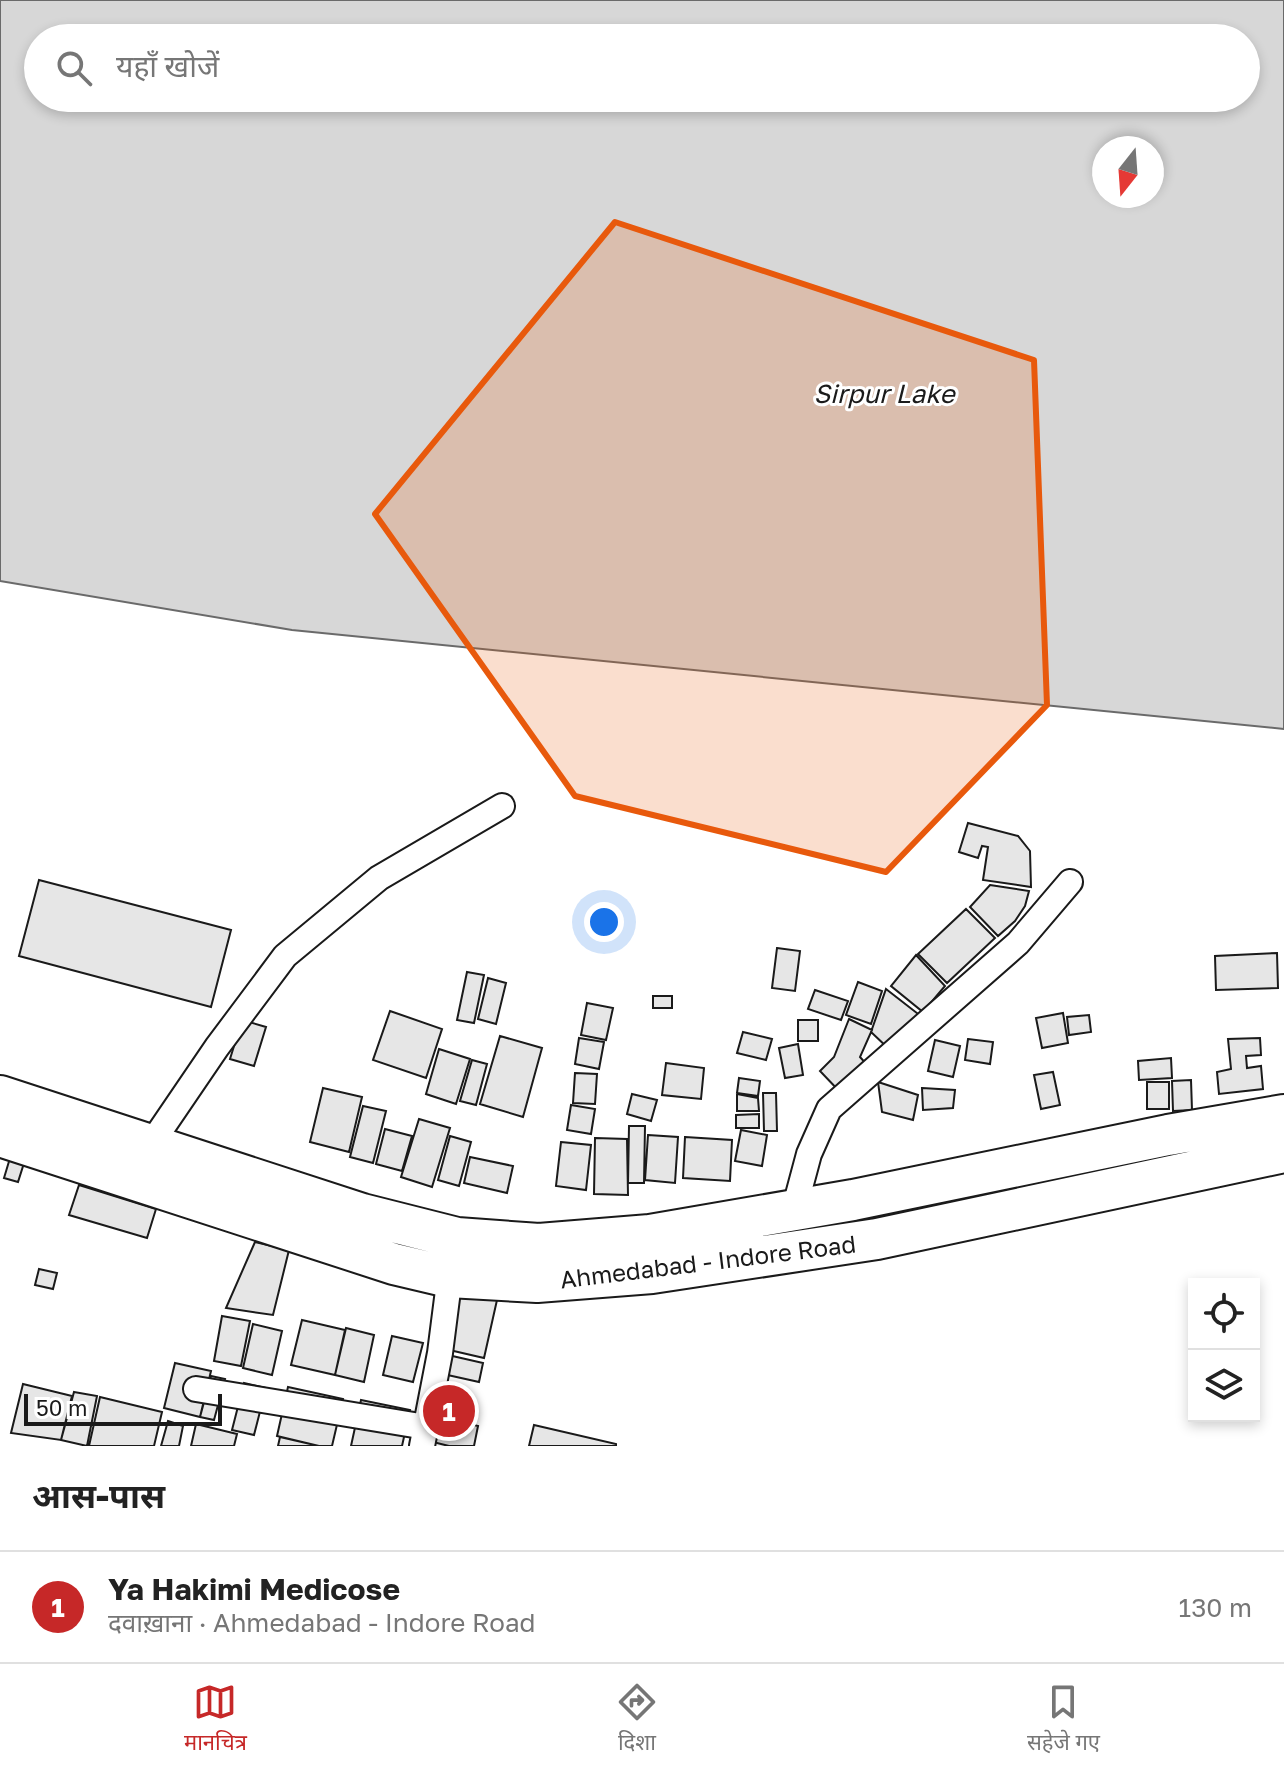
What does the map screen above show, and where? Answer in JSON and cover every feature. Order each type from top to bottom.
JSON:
[{"type":"highway","name":"Ahmedabad - Indore Road","points":[[0,1096],[362,1214],[457,1238],[539,1244],[650,1235],[1284,1115]]},
{"type":"highway","name":"Ahmedabad - Indore Road","points":[[0,1136],[394,1264],[449,1277],[537,1282],[667,1271],[877,1239],[1284,1152]]},
{"type":"street","points":[[151,1144],[217,1047],[285,956],[379,878],[502,806]]},
{"type":"street","points":[[794,1210],[809,1154],[829,1109],[1018,943],[1070,882]]},
{"type":"street","points":[[196,1389],[424,1437],[457,1238]]},
{"type":"highlighted area","points":[[615,222],[1034,360],[1047,705],[886,872],[575,796],[375,514]]},
{"type":"water","name":"Sirpur Lake","points":[[0,0],[1284,0],[1284,729],[292,630],[0,581]]},
{"type":"building","points":[[968,823],[1018,836],[1030,851],[1031,887],[983,880],[988,847],[982,846],[978,858],[959,852]]},
{"type":"building","points":[[39,880],[231,930],[211,1007],[19,956]]},
{"type":"building","points":[[990,885],[1029,891],[1025,906],[1015,921],[998,936],[970,907]]},
{"type":"building","points":[[966,909],[995,938],[947,983],[918,954]]},
{"type":"building","points":[[777,948],[800,951],[795,991],[772,988]]},
{"type":"building","points":[[1277,953],[1278,988],[1216,990],[1215,956]]},
{"type":"building","points":[[916,955],[945,986],[923,1012],[891,986]]},
{"type":"building","points":[[467,972],[484,975],[474,1023],[457,1020]]},
{"type":"building","points":[[488,978],[506,983],[496,1024],[478,1019]]},
{"type":"building","points":[[858,982],[882,991],[871,1024],[846,1015]]},
{"type":"building","points":[[886,989],[922,1017],[889,1049],[871,1032]]},
{"type":"building","points":[[815,990],[848,1001],[841,1020],[808,1009]]},
{"type":"building","points":[[653,996],[672,996],[672,1008],[653,1008]]},
{"type":"building","points":[[587,1003],[613,1008],[606,1040],[581,1035]]},
{"type":"building","points":[[390,1011],[442,1029],[426,1078],[373,1060]]},
{"type":"building","points":[[1063,1013],[1068,1043],[1042,1048],[1036,1018]]},
{"type":"building","points":[[1089,1015],[1091,1032],[1069,1035],[1067,1017]]},
{"type":"building","points":[[849,1019],[872,1030],[860,1057],[869,1067],[841,1093],[820,1071],[834,1057]]},
{"type":"building","points":[[242,1020],[266,1027],[254,1066],[230,1059]]},
{"type":"building","points":[[798,1020],[818,1020],[818,1041],[798,1041]]},
{"type":"building","points":[[743,1032],[772,1039],[766,1060],[737,1053]]},
{"type":"building","points":[[500,1036],[542,1048],[523,1117],[480,1104]]},
{"type":"building","points":[[579,1038],[604,1042],[599,1069],[575,1064]]},
{"type":"building","points":[[1260,1038],[1261,1055],[1246,1056],[1247,1068],[1261,1066],[1263,1089],[1219,1094],[1217,1072],[1231,1069],[1228,1039]]},
{"type":"building","points":[[968,1039],[993,1042],[990,1064],[965,1060]]},
{"type":"building","points":[[935,1040],[960,1046],[953,1077],[928,1071]]},
{"type":"building","points":[[798,1044],[803,1075],[785,1078],[779,1048]]},
{"type":"building","points":[[439,1049],[470,1059],[456,1104],[426,1094]]},
{"type":"building","points":[[1171,1058],[1172,1078],[1139,1080],[1138,1061]]},
{"type":"building","points":[[472,1060],[487,1064],[476,1105],[460,1101]]},
{"type":"building","points":[[666,1063],[704,1068],[701,1099],[662,1095]]},
{"type":"building","points":[[1053,1072],[1060,1105],[1041,1109],[1034,1075]]},
{"type":"building","points":[[575,1073],[597,1074],[595,1104],[573,1103]]},
{"type":"building","points":[[739,1078],[760,1081],[758,1096],[737,1093]]},
{"type":"building","points":[[1191,1080],[1192,1110],[1173,1111],[1172,1081]]},
{"type":"building","points":[[878,1082],[918,1095],[913,1120],[882,1112]]},
{"type":"building","points":[[1147,1082],[1169,1082],[1169,1109],[1147,1109]]},
{"type":"building","points":[[323,1088],[362,1097],[349,1152],[310,1142]]},
{"type":"building","points":[[922,1088],[955,1090],[953,1108],[923,1110]]},
{"type":"building","points":[[763,1093],[776,1093],[777,1131],[764,1131]]},
{"type":"building","points":[[632,1094],[657,1100],[651,1121],[627,1114]]},
{"type":"building","points":[[737,1094],[758,1098],[759,1111],[737,1111]]},
{"type":"building","points":[[571,1105],[595,1109],[591,1134],[567,1130]]},
{"type":"building","points":[[363,1106],[386,1111],[373,1163],[350,1157]]},
{"type":"building","points":[[759,1114],[759,1128],[736,1128],[736,1115]]},
{"type":"building","points":[[419,1119],[450,1128],[432,1187],[401,1177]]},
{"type":"building","points":[[629,1126],[645,1126],[644,1183],[628,1183]]},
{"type":"building","points":[[385,1129],[412,1136],[402,1171],[376,1164]]},
{"type":"building","points":[[741,1130],[767,1135],[762,1166],[735,1161]]},
{"type":"building","points":[[648,1135],[678,1137],[675,1183],[645,1180]]},
{"type":"building","points":[[450,1136],[471,1142],[459,1186],[438,1180]]},
{"type":"building","points":[[685,1137],[732,1140],[730,1181],[683,1178]]},
{"type":"building","points":[[595,1138],[627,1139],[628,1195],[594,1194]]},
{"type":"building","points":[[561,1142],[591,1145],[586,1190],[556,1186]]},
{"type":"building","points":[[470,1157],[513,1166],[507,1193],[464,1183]]},
{"type":"building","points":[[10,1158],[24,1163],[18,1182],[4,1178]]},
{"type":"building","points":[[79,1185],[156,1209],[147,1238],[69,1215]]},
{"type":"building","points":[[255,1242],[289,1250],[273,1315],[226,1308]]},
{"type":"building","points":[[39,1269],[57,1273],[53,1289],[35,1285]]},
{"type":"building","points":[[458,1291],[497,1300],[484,1358],[445,1349]]},
{"type":"building","points":[[222,1316],[250,1321],[241,1366],[214,1361]]},
{"type":"building","points":[[302,1320],[345,1330],[335,1375],[291,1365]]},
{"type":"building","points":[[253,1324],[282,1331],[272,1375],[243,1368]]},
{"type":"building","points":[[346,1328],[374,1335],[364,1382],[335,1375]]},
{"type":"building","points":[[392,1336],[423,1343],[413,1382],[383,1375]]},
{"type":"building","points":[[448,1355],[483,1363],[479,1382],[443,1374]]},
{"type":"building","points":[[175,1363],[211,1371],[200,1417],[164,1408]]},
{"type":"building","points":[[211,1376],[225,1379],[214,1420],[200,1417]]},
{"type":"building","points":[[244,1383],[266,1388],[254,1435],[232,1430]]},
{"type":"building","points":[[23,1384],[72,1396],[61,1440],[11,1433]]},
{"type":"building","points":[[288,1387],[343,1399],[332,1446],[277,1436]]},
{"type":"building","points":[[74,1392],[97,1396],[87,1446],[61,1440]]},
{"type":"building","points":[[100,1397],[162,1412],[154,1446],[89,1446]]},
{"type":"building","points":[[361,1400],[410,1410],[402,1446],[351,1446]]},
{"type":"building","points":[[439,1417],[478,1426],[474,1446],[449,1446],[433,1442]]},
{"type":"building","points":[[168,1421],[183,1426],[179,1446],[161,1446]]},
{"type":"building","points":[[196,1424],[237,1434],[234,1446],[191,1446]]},
{"type":"building","points":[[534,1425],[616,1444],[616,1446],[529,1446]]},
{"type":"building","points":[[280,1437],[319,1446],[278,1446]]},
{"type":"place","name":"Ya Hakimi Medicose","points":[[449,1411]]}]
